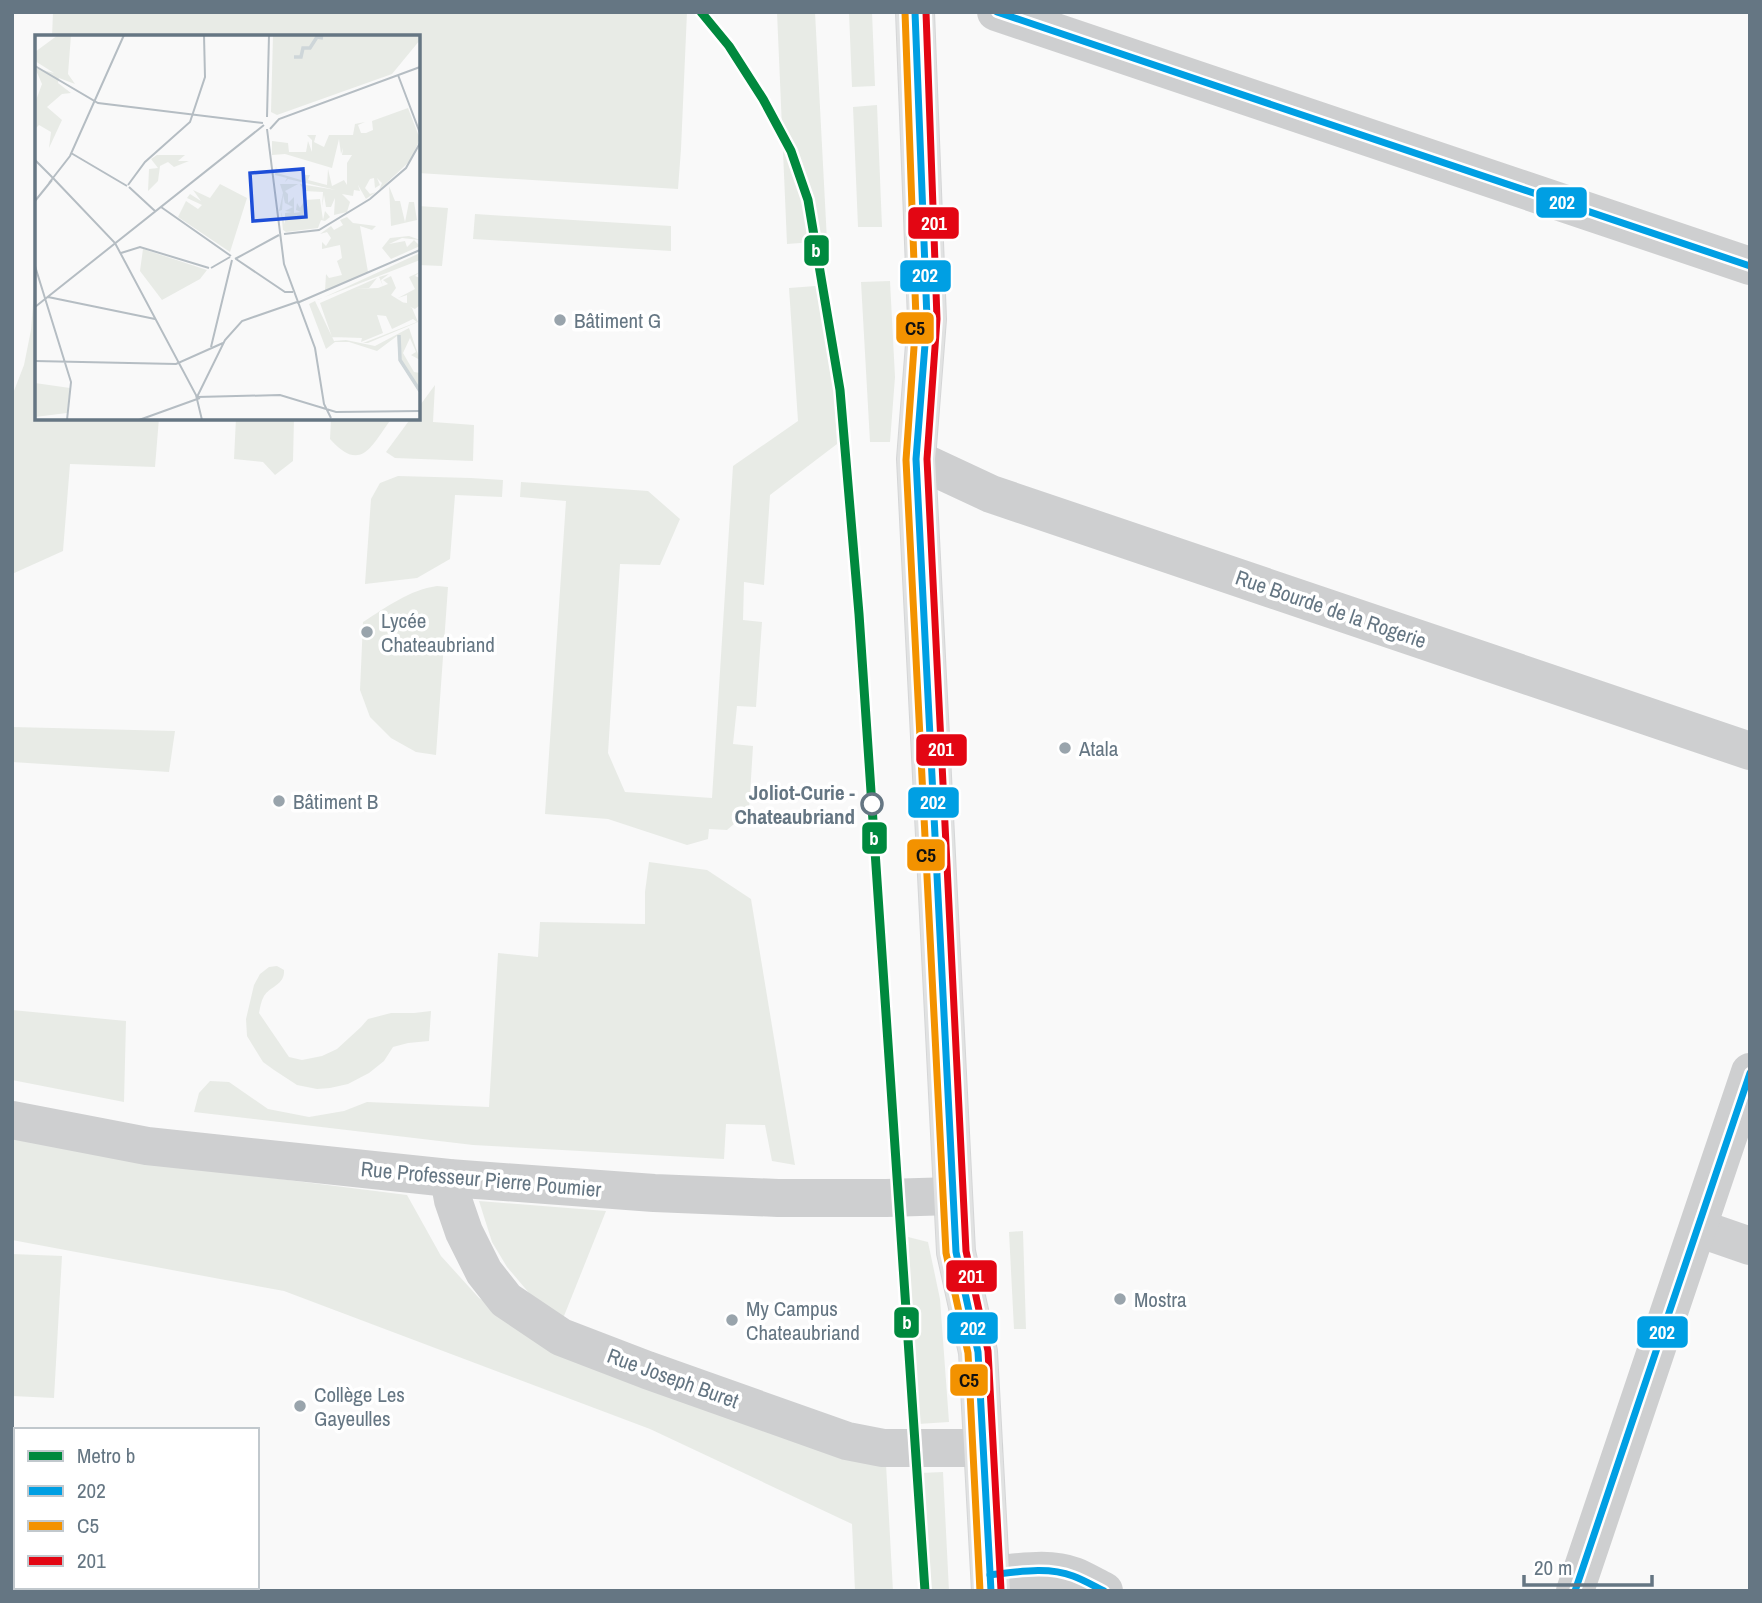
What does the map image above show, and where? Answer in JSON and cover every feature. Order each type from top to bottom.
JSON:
[{"type":"main road","points":[[915,12],[928,319],[916,459],[956,1252],[978,1352],[991,1583]]},
{"type":"street","points":[[996,12],[1750,266]]},
{"type":"street","name":"Rue Bourde de la Rogerie","points":[[916,459],[991,494],[1750,751]]},
{"type":"street","points":[[1575,1591],[1750,1072]]},
{"type":"street","name":"Rue Professeur Pierre Poumier","points":[[12,1120],[147,1146],[449,1178],[750,1197],[953,1196]]},
{"type":"street","name":"Rue Joseph Buret","points":[[449,1178],[464,1232],[484,1272],[506,1300],[561,1336],[647,1370],[847,1441],[883,1448],[984,1448]]},
{"type":"street","points":[[1698,1228],[1750,1245]]},
{"type":"street","points":[[991,1583],[1045,1570],[1072,1575],[1104,1591]]},
{"type":"shaded area","points":[[53,12],[687,12],[678,189],[420,173],[420,35],[52,35]]},
{"type":"shaded area","points":[[777,12],[815,12],[827,241],[787,244]]},
{"type":"shaded area","points":[[849,12],[872,12],[875,86],[852,87]]},
{"type":"shaded area","points":[[877,105],[882,227],[858,227],[853,107]]},
{"type":"shaded area","points":[[420,206],[448,208],[442,266],[420,265]]},
{"type":"shaded area","points":[[475,214],[671,226],[671,251],[473,239]]},
{"type":"shaded area","points":[[35,279],[35,420],[159,420],[155,467],[70,464],[63,551],[12,574],[12,396],[24,365],[31,330]]},
{"type":"shaded area","points":[[890,281],[895,377],[890,442],[870,442],[861,282]]},
{"type":"shaded area","points":[[829,285],[837,444],[770,495],[764,585],[744,582],[743,620],[762,622],[756,707],[737,706],[733,744],[753,746],[749,811],[727,830],[709,829],[708,839],[687,845],[608,819],[545,814],[566,501],[520,497],[521,482],[648,491],[680,519],[660,565],[620,564],[608,753],[625,792],[712,798],[733,466],[798,421],[789,288]]},
{"type":"shaded area","points":[[435,385],[433,422],[474,425],[473,461],[395,458],[386,452],[410,420],[420,420],[420,405]]},
{"type":"shaded area","points":[[236,420],[294,420],[293,461],[275,475],[263,462],[234,459]]},
{"type":"shaded area","points":[[331,420],[391,420],[372,446],[358,455],[350,455],[341,450],[330,439]]},
{"type":"shaded area","points":[[398,476],[503,480],[502,497],[455,495],[450,559],[417,578],[365,584],[371,499],[380,483]]},
{"type":"shaded area","points":[[437,586],[448,587],[436,755],[416,752],[391,738],[370,717],[360,690],[363,622],[408,595]]},
{"type":"shaded area","points":[[12,727],[175,731],[169,772],[12,762]]},
{"type":"shaded area","points":[[649,862],[707,870],[751,899],[795,1165],[772,1161],[765,1125],[726,1124],[724,1159],[473,1145],[194,1112],[199,1093],[210,1081],[229,1082],[268,1109],[309,1117],[344,1111],[367,1102],[489,1107],[498,953],[538,957],[540,922],[645,924]]},
{"type":"shaded area","points":[[277,966],[284,970],[284,975],[264,996],[259,1013],[289,1057],[302,1060],[322,1056],[337,1049],[368,1019],[391,1013],[431,1011],[429,1041],[393,1047],[384,1061],[348,1084],[317,1089],[297,1085],[263,1062],[247,1036],[246,1019],[254,985],[260,974],[269,967]]},
{"type":"shaded area","points":[[12,1010],[126,1021],[124,1102],[12,1080]]},
{"type":"shaded area","points":[[12,1139],[146,1162],[407,1195],[441,1256],[479,1298],[563,1352],[886,1464],[893,1591],[855,1591],[852,1524],[650,1429],[284,1291],[12,1240]]},
{"type":"shaded area","points":[[479,1201],[606,1211],[562,1321],[547,1314],[507,1267],[492,1242]]},
{"type":"shaded area","points":[[1023,1231],[1026,1329],[1014,1329],[1009,1232]]},
{"type":"shaded area","points":[[908,1237],[928,1242],[940,1299],[949,1422],[918,1424]]},
{"type":"shaded area","points":[[12,1254],[62,1256],[54,1398],[12,1396]]},
{"type":"shaded area","points":[[943,1472],[949,1591],[925,1591],[920,1473]]},
{"type":"metro line","name":"b","points":[[701,12],[729,46],[763,99],[791,151],[808,200],[840,390],[859,614],[925,1591]]},
{"type":"transit line","name":"C5","points":[[905,12],[916,319],[906,460],[946,1253],[968,1353],[980,1591]]},
{"type":"transit line","name":"202","points":[[915,12],[927,319],[916,459],[956,1252],[978,1352],[991,1591]]},
{"type":"transit line","name":"201","points":[[926,12],[937,319],[927,459],[966,1251],[988,1351],[1001,1590]]},
{"type":"transit line","name":"202","points":[[997,12],[1750,266]]},
{"type":"transit line","name":"202","points":[[1575,1591],[1750,1073]]},
{"type":"transit line","name":"202","points":[[990,1575],[1053,1571],[1073,1576],[1104,1591]]},
{"type":"place","name":"Bâtiment G","points":[[560,320]]},
{"type":"place","name":"Lycée Chateaubriand","points":[[367,632]]},
{"type":"place","name":"Atala","points":[[1065,748]]},
{"type":"place","name":"Bâtiment B","points":[[279,801]]},
{"type":"place","name":"Joliot-Curie - Chateaubriand","points":[[872,804]]},
{"type":"place","name":"Mostra","points":[[1120,1299]]},
{"type":"place","name":"My Campus Chateaubriand","points":[[732,1320]]},
{"type":"place","name":"Collège Les Gayeulles","points":[[300,1406]]}]
